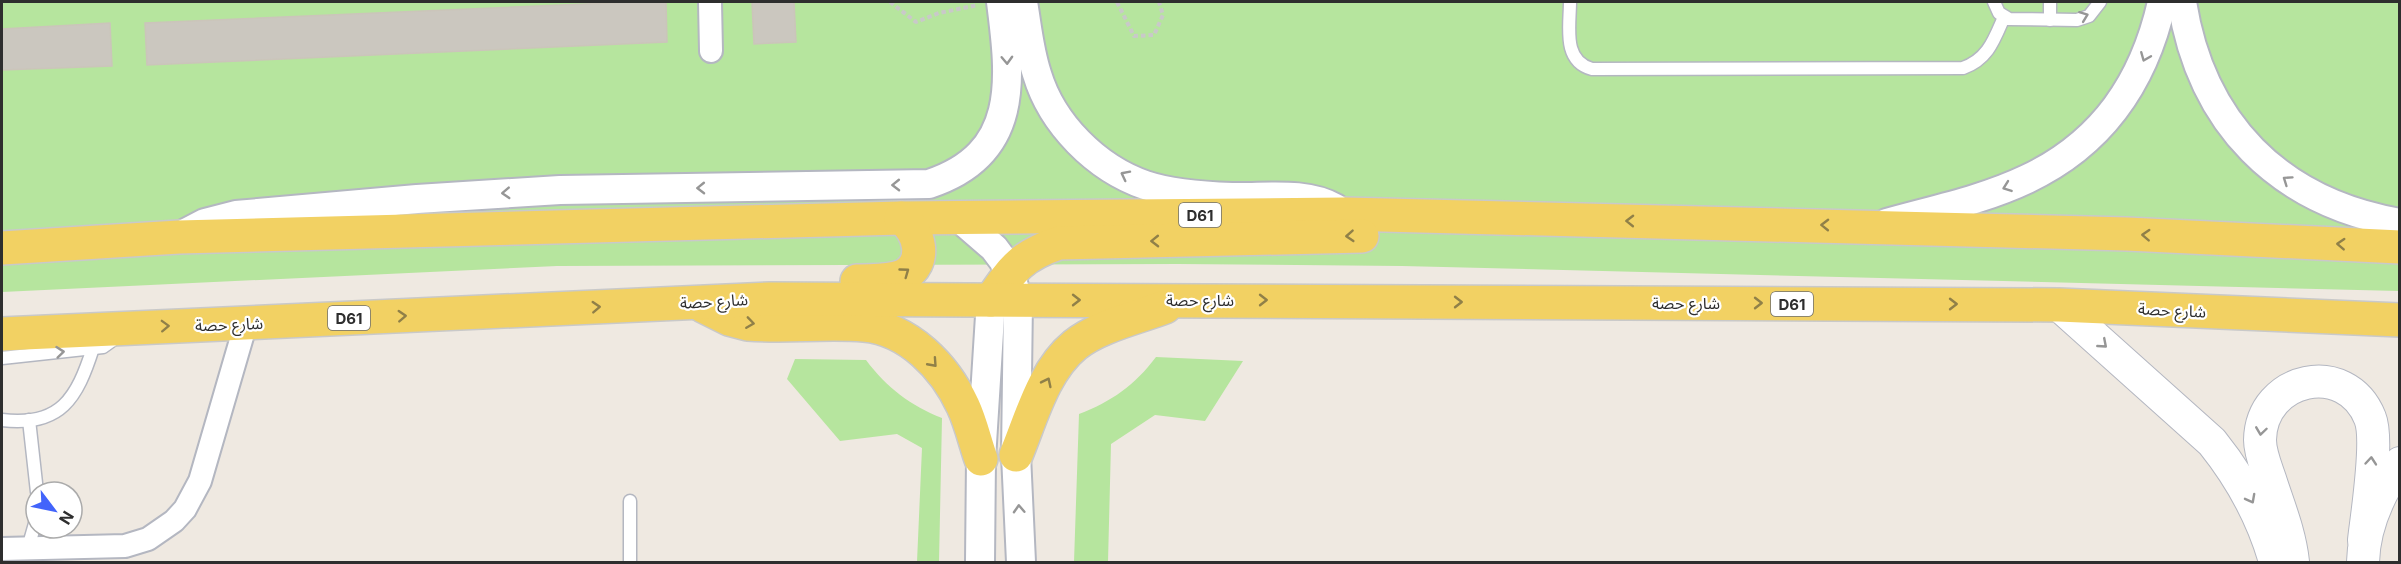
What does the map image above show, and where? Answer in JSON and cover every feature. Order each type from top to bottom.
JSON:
[{"type":"main road","name":"D61","points":[[2,248],[179,237],[901,218],[1345,214],[1877,226],[2127,234],[2400,247]]},
{"type":"main road","points":[[1006,291],[1019,263],[1036,251],[1059,243],[1360,236],[1404,231],[1470,217]]},
{"type":"main road","points":[[770,299],[788,286],[799,283],[893,280],[907,274],[915,264],[919,251],[915,232],[901,218]]},
{"type":"main road","name":"شارع حصة","points":[[2,334],[696,302],[1006,291],[1183,300],[2059,305],[2400,320]]},
{"type":"main road","points":[[1016,455],[1048,379],[1059,362],[1075,345],[1103,330],[1183,300]]},
{"type":"main road","points":[[696,302],[721,316],[748,324],[865,325],[890,331],[913,343],[932,360],[951,384],[964,408],[981,459]]},
{"type":"main road","points":[[2059,305],[2212,442],[2229,463],[2256,508],[2275,562]]},
{"type":"main road","points":[[2293,562],[2287,527],[2260,441],[2262,423],[2269,407],[2281,393],[2296,384],[2314,381],[2332,383],[2349,390],[2362,403],[2370,419],[2373,436],[2364,551]]},
{"type":"main road","points":[[2364,551],[2384,490],[2400,464]]},
{"type":"street","points":[[710,2],[711,51]]},
{"type":"street","points":[[1023,2],[1036,73],[1052,108],[1077,140],[1108,167],[1147,185],[1180,192],[1229,197],[1309,199],[1345,214]]},
{"type":"street","points":[[1877,226],[2025,180],[2055,164],[2082,144],[2106,121],[2126,94],[2143,65],[2155,33],[2162,2]]},
{"type":"street","points":[[2182,2],[2196,63],[2212,97],[2229,124],[2249,148],[2272,170],[2298,188],[2349,211],[2400,223]]},
{"type":"street","points":[[179,237],[205,223],[236,215],[417,198],[560,190],[928,184],[952,175],[973,162],[985,150],[1002,121],[1006,104],[1008,74],[1006,44],[991,3]]},
{"type":"street","points":[[958,217],[994,248],[1006,291],[1021,562]]},
{"type":"street","points":[[980,562],[981,459],[1006,291]]},
{"type":"street","points":[[2,549],[125,546],[148,539],[174,521],[189,502],[200,481],[246,323]]},
{"type":"lane","points":[[1570,2],[1570,48],[1579,63],[1592,69],[1963,68],[1982,58],[1989,50],[2004,17]]},
{"type":"lane","points":[[1994,2],[2004,17],[2050,20],[2083,19],[2094,12],[2100,2]]},
{"type":"lane","points":[[2050,2],[2050,20]]},
{"type":"lane","points":[[2,358],[103,347],[112,342],[124,327]]},
{"type":"lane","points":[[2,420],[29,420],[53,412],[70,400],[82,382],[93,348]]},
{"type":"lane","points":[[29,420],[36,480]]},
{"type":"lane","points":[[630,501],[630,562]]},
{"type":"lane","points":[[28,548],[30,540]]},
{"type":"path","points":[[890,2],[916,22],[939,13],[991,3]]},
{"type":"path","points":[[1117,2],[1134,36],[1154,34],[1163,15],[1159,2]]},
{"type":"green space","points":[[2,2],[2399,2],[2399,291],[1402,266],[1178,264],[557,266],[2,292]]},
{"type":"green space","points":[[1156,357],[1243,361],[1205,421],[1155,415],[1111,444],[1108,562],[1074,562],[1079,414],[1122,392]]},
{"type":"green space","points":[[795,359],[866,360],[900,395],[942,418],[939,562],[917,562],[922,448],[897,434],[840,441],[787,379]]},
{"type":"building","points":[[666,2],[667,42],[147,65],[145,23]]},
{"type":"building","points":[[752,2],[794,2],[796,42],[754,44]]},
{"type":"building","points":[[110,23],[112,66],[2,70],[2,29]]}]
